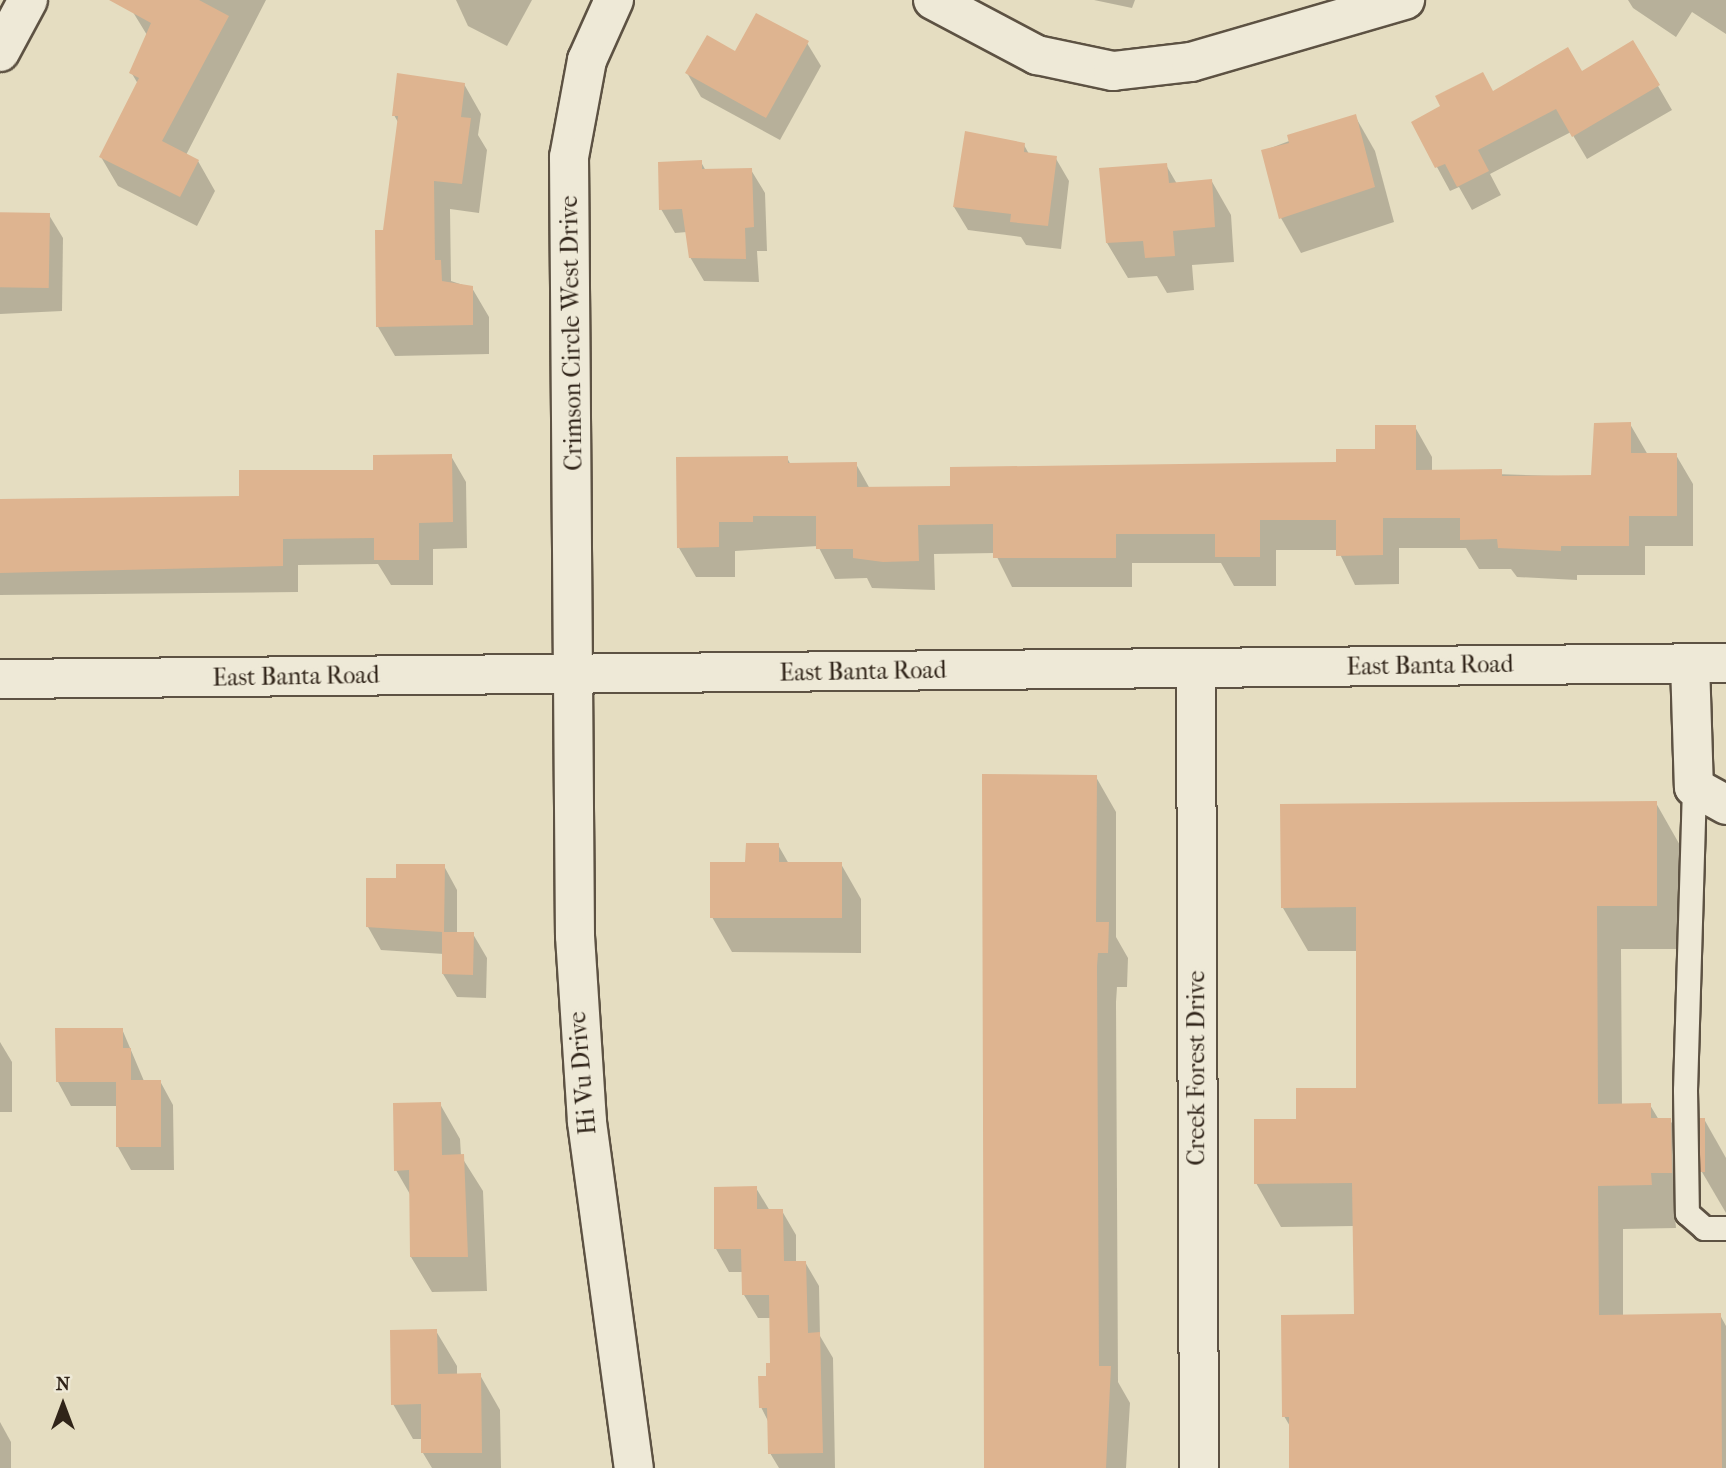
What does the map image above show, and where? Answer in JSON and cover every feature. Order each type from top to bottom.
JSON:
[{"type":"street","points":[[0,52],[28,0]]},
{"type":"street","name":"Crimson Circle West Drive","points":[[576,674],[569,157],[587,60],[614,0]]},
{"type":"street","points":[[933,0],[1037,55],[1113,71],[1191,62],[1405,0]]},
{"type":"street","points":[[1708,663],[1710,796]]},
{"type":"street","name":"East Banta Road","points":[[0,680],[1708,663]]},
{"type":"street","name":"Creek Forest Drive","points":[[1196,668],[1199,1468]]},
{"type":"street","name":"Hi Vu Drive","points":[[576,674],[575,936],[580,1049],[599,1228],[634,1468]]},
{"type":"lane","points":[[1710,796],[1685,1090],[1687,1213],[1704,1228],[1726,1228]]},
{"type":"building","points":[[109,0],[199,0],[229,16],[162,141],[199,160],[180,197],[99,157],[139,78],[129,73],[151,23]]},
{"type":"building","points":[[756,13],[809,41],[766,118],[685,73],[707,35],[735,51]]},
{"type":"building","points":[[1633,40],[1660,85],[1572,137],[1556,109],[1478,150],[1489,171],[1457,187],[1445,164],[1435,168],[1411,122],[1440,106],[1435,96],[1483,72],[1493,91],[1568,47],[1582,71]]},
{"type":"building","points":[[397,73],[465,83],[461,117],[471,118],[462,184],[434,181],[435,260],[441,260],[442,281],[473,286],[473,325],[376,327],[375,230],[383,230],[398,116],[392,116]]},
{"type":"building","points":[[1356,114],[1375,187],[1279,219],[1261,150],[1289,143],[1287,135]]},
{"type":"building","points":[[965,131],[1025,143],[1024,152],[1057,156],[1048,226],[1010,222],[1011,214],[953,207]]},
{"type":"building","points":[[702,160],[702,169],[752,168],[754,227],[745,228],[746,259],[689,258],[682,209],[659,210],[658,162]]},
{"type":"building","points":[[1167,163],[1169,183],[1212,179],[1215,227],[1173,231],[1175,256],[1145,258],[1143,241],[1106,243],[1099,168]]},
{"type":"building","points":[[0,212],[50,213],[49,288],[0,287]]},
{"type":"building","points":[[1631,422],[1631,453],[1677,453],[1677,516],[1629,516],[1629,546],[1561,546],[1561,551],[1498,548],[1497,539],[1460,540],[1460,518],[1383,518],[1383,555],[1336,556],[1336,520],[1260,520],[1260,557],[1215,557],[1215,534],[1116,534],[1116,558],[993,558],[993,524],[918,525],[919,561],[883,562],[853,558],[853,549],[816,549],[816,516],[753,516],[753,522],[719,522],[719,547],[677,548],[676,457],[788,456],[788,463],[857,462],[857,487],[950,486],[950,467],[1336,462],[1336,449],[1375,449],[1375,425],[1416,425],[1416,470],[1502,469],[1502,476],[1591,475],[1594,423]]},
{"type":"building","points":[[452,454],[453,522],[419,523],[419,560],[374,560],[374,538],[283,539],[283,566],[0,573],[0,499],[239,496],[239,470],[373,470],[373,455]]},
{"type":"building","points":[[982,774],[1097,775],[1096,922],[1109,922],[1108,953],[1098,953],[1097,966],[1099,1366],[1111,1366],[1106,1468],[984,1468]]},
{"type":"building","points":[[1657,801],[1657,906],[1597,906],[1598,1104],[1651,1103],[1651,1118],[1671,1118],[1672,1173],[1651,1173],[1652,1185],[1598,1186],[1599,1315],[1721,1313],[1722,1468],[1289,1468],[1289,1417],[1282,1417],[1281,1315],[1354,1314],[1352,1183],[1254,1184],[1254,1119],[1296,1119],[1296,1088],[1356,1088],[1356,907],[1281,908],[1280,804]]},
{"type":"building","points":[[746,843],[779,843],[779,862],[842,862],[842,918],[710,918],[710,862],[745,862]]},
{"type":"building","points":[[396,864],[445,864],[444,932],[474,932],[473,975],[442,974],[442,932],[366,927],[366,878],[396,878]]},
{"type":"building","points":[[55,1028],[123,1028],[123,1048],[131,1048],[131,1080],[161,1080],[161,1147],[116,1147],[116,1082],[56,1082]]},
{"type":"building","points":[[441,1102],[442,1155],[464,1154],[468,1257],[410,1257],[409,1170],[394,1171],[393,1103]]},
{"type":"building","points":[[1699,1118],[1705,1118],[1705,1172],[1700,1172]]},
{"type":"building","points":[[757,1186],[757,1209],[783,1209],[784,1261],[806,1261],[808,1333],[820,1332],[823,1453],[768,1454],[767,1408],[759,1408],[758,1376],[766,1376],[766,1363],[770,1363],[769,1295],[742,1295],[741,1249],[714,1249],[714,1187]]},
{"type":"building","points":[[437,1329],[438,1374],[481,1373],[482,1453],[421,1453],[421,1404],[391,1405],[390,1330]]}]
